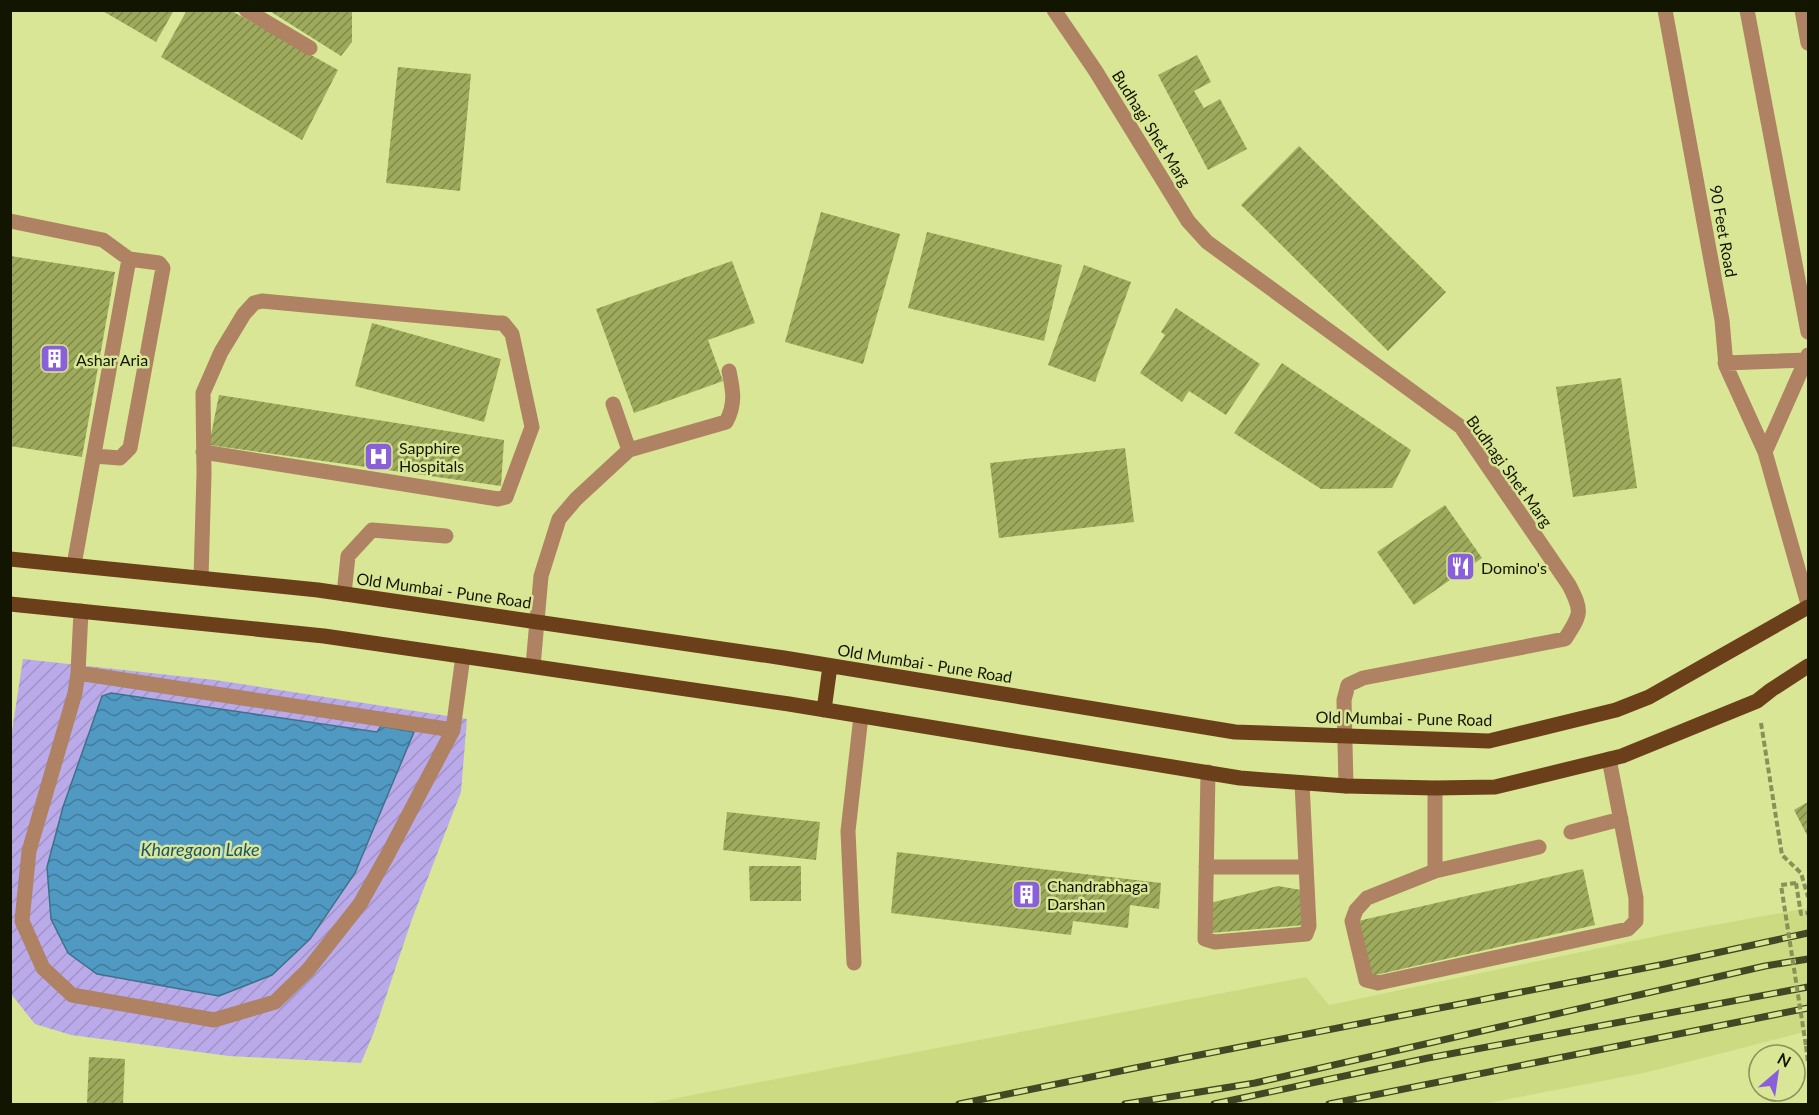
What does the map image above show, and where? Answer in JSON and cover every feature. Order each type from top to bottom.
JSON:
[{"type":"main road","name":"Old Mumbai - Pune Road","points":[[10,559],[344,594],[536,621],[1235,732],[1489,741],[1617,710],[1649,696],[1809,605]]},
{"type":"main road","points":[[10,604],[324,636],[824,710],[1240,778],[1346,786],[1495,787],[1622,756],[1757,701],[1809,666]]},
{"type":"main road","points":[[824,710],[830,666]]},
{"type":"street","points":[[246,10],[310,48]]},
{"type":"street","name":"Budhagi Shet Marg","points":[[1054,10],[1095,70],[1188,221],[1207,242],[1461,427],[1569,585],[1579,604],[1578,620],[1565,639],[1363,678],[1348,685],[1344,700],[1346,786]]},
{"type":"street","name":"90 Feet Road","points":[[1665,10],[1722,320],[1725,363],[1765,452],[1809,605]]},
{"type":"street","points":[[1747,10],[1809,332]]},
{"type":"street","points":[[1802,10],[1809,44]]},
{"type":"street","points":[[10,221],[103,240],[129,259],[159,263],[163,268],[130,448],[120,458],[94,456]]},
{"type":"street","points":[[74,565],[129,259]]},
{"type":"street","points":[[201,578],[203,393],[221,352],[244,314],[254,303],[262,301],[496,323],[503,324],[512,334],[532,427],[506,497],[498,499],[203,452]]},
{"type":"street","points":[[1725,363],[1808,358],[1765,452]]},
{"type":"street","points":[[533,666],[541,576],[559,519],[576,499],[629,450],[726,422],[732,411],[734,394],[729,370]]},
{"type":"street","points":[[613,404],[629,450]]},
{"type":"street","points":[[344,594],[348,556],[372,530],[446,536]]},
{"type":"street","points":[[81,611],[75,693],[29,851],[22,921],[43,968],[72,995],[214,1020],[274,1002],[309,970],[360,904],[453,730],[463,656]]},
{"type":"street","points":[[78,673],[453,730]]},
{"type":"street","points":[[854,963],[848,831],[861,716]]},
{"type":"street","points":[[1539,847],[1436,871],[1367,898],[1356,910],[1352,921],[1366,980],[1378,983],[1628,929],[1636,921],[1636,898],[1609,759]]},
{"type":"street","points":[[1208,772],[1205,939],[1215,942],[1306,934],[1309,926],[1302,783]]},
{"type":"street","points":[[1435,788],[1436,871]]},
{"type":"street","points":[[1570,832],[1621,819]]},
{"type":"street","points":[[1206,867],[1306,867]]},
{"type":"path","points":[[1757,701],[1782,855],[1801,873],[1809,897]]},
{"type":"path","points":[[1809,913],[1801,914],[1796,883],[1781,885],[1809,1062]]},
{"type":"shaded area","points":[[23,659],[215,680],[467,719],[461,792],[412,919],[374,1032],[361,1063],[229,1056],[71,1035],[35,1024],[11,994],[10,744]]},
{"type":"shaded area","points":[[1808,908],[1808,1031],[1761,1043],[1747,1043],[1747,1047],[1644,1073],[1483,1104],[646,1104],[1306,977],[1329,1005],[1676,932]]},
{"type":"water","name":"Kharegaon Lake","points":[[111,693],[377,732],[381,726],[414,732],[355,873],[310,939],[272,975],[219,996],[97,974],[68,953],[51,919],[47,867],[63,807],[102,696]]},
{"type":"building","points":[[101,10],[174,10],[156,42]]},
{"type":"building","points":[[187,10],[230,10],[338,70],[302,140],[161,57]]},
{"type":"building","points":[[268,10],[352,10],[352,42],[341,56]]},
{"type":"building","points":[[1197,55],[1211,82],[1194,91],[1204,108],[1220,99],[1247,149],[1208,170],[1158,75]]},
{"type":"building","points":[[398,67],[471,74],[460,191],[386,183]]},
{"type":"building","points":[[1299,146],[1446,292],[1388,351],[1241,205]]},
{"type":"building","points":[[821,212],[900,234],[863,364],[785,342]]},
{"type":"building","points":[[927,232],[1062,265],[1044,341],[908,308]]},
{"type":"building","name":"Ashar Aria","points":[[10,256],[115,272],[82,457],[10,446]]},
{"type":"building","points":[[732,261],[755,323],[708,340],[723,381],[634,413],[596,309]]},
{"type":"building","points":[[1084,265],[1131,282],[1095,382],[1048,365]]},
{"type":"building","points":[[1176,308],[1260,364],[1226,415],[1189,391],[1182,402],[1140,373],[1165,335],[1161,332]]},
{"type":"building","points":[[372,323],[501,359],[484,422],[355,386]]},
{"type":"building","points":[[1282,363],[1411,450],[1392,488],[1321,489],[1234,433]]},
{"type":"building","points":[[1621,378],[1637,488],[1573,497],[1556,387]]},
{"type":"building","points":[[219,395],[504,440],[501,486],[209,445]]},
{"type":"building","points":[[1125,448],[1134,522],[999,538],[990,463]]},
{"type":"building","points":[[1445,505],[1482,558],[1414,605],[1377,552]]},
{"type":"building","points":[[1808,802],[1808,837],[1794,810]]},
{"type":"building","points":[[727,812],[820,822],[816,860],[723,850]]},
{"type":"building","name":"Chandrabhaga Darshan","points":[[897,852],[1161,883],[1159,909],[1130,905],[1128,928],[1073,921],[1071,935],[891,913]]},
{"type":"building","points":[[749,866],[801,866],[801,901],[750,901]]},
{"type":"building","points":[[1583,869],[1595,925],[1371,976],[1358,921]]},
{"type":"building","points":[[1278,886],[1301,890],[1305,925],[1211,933],[1206,904]]},
{"type":"building","points":[[89,1057],[125,1059],[123,1104],[87,1104]]},
{"type":"railway","points":[[959,1104],[1665,964],[1808,933]]},
{"type":"railway","points":[[1125,1104],[1255,1083],[1765,966],[1808,959]]},
{"type":"railway","points":[[1214,1104],[1428,1058],[1808,987]]},
{"type":"railway","points":[[1329,1104],[1808,1008]]},
{"type":"place","name":"Ashar Aria","points":[[55,359]]},
{"type":"place","name":"Sapphire Hospitals","points":[[378,456]]},
{"type":"place","name":"Domino's","points":[[1460,567]]},
{"type":"place","name":"Chandrabhaga Darshan","points":[[1026,894]]}]
